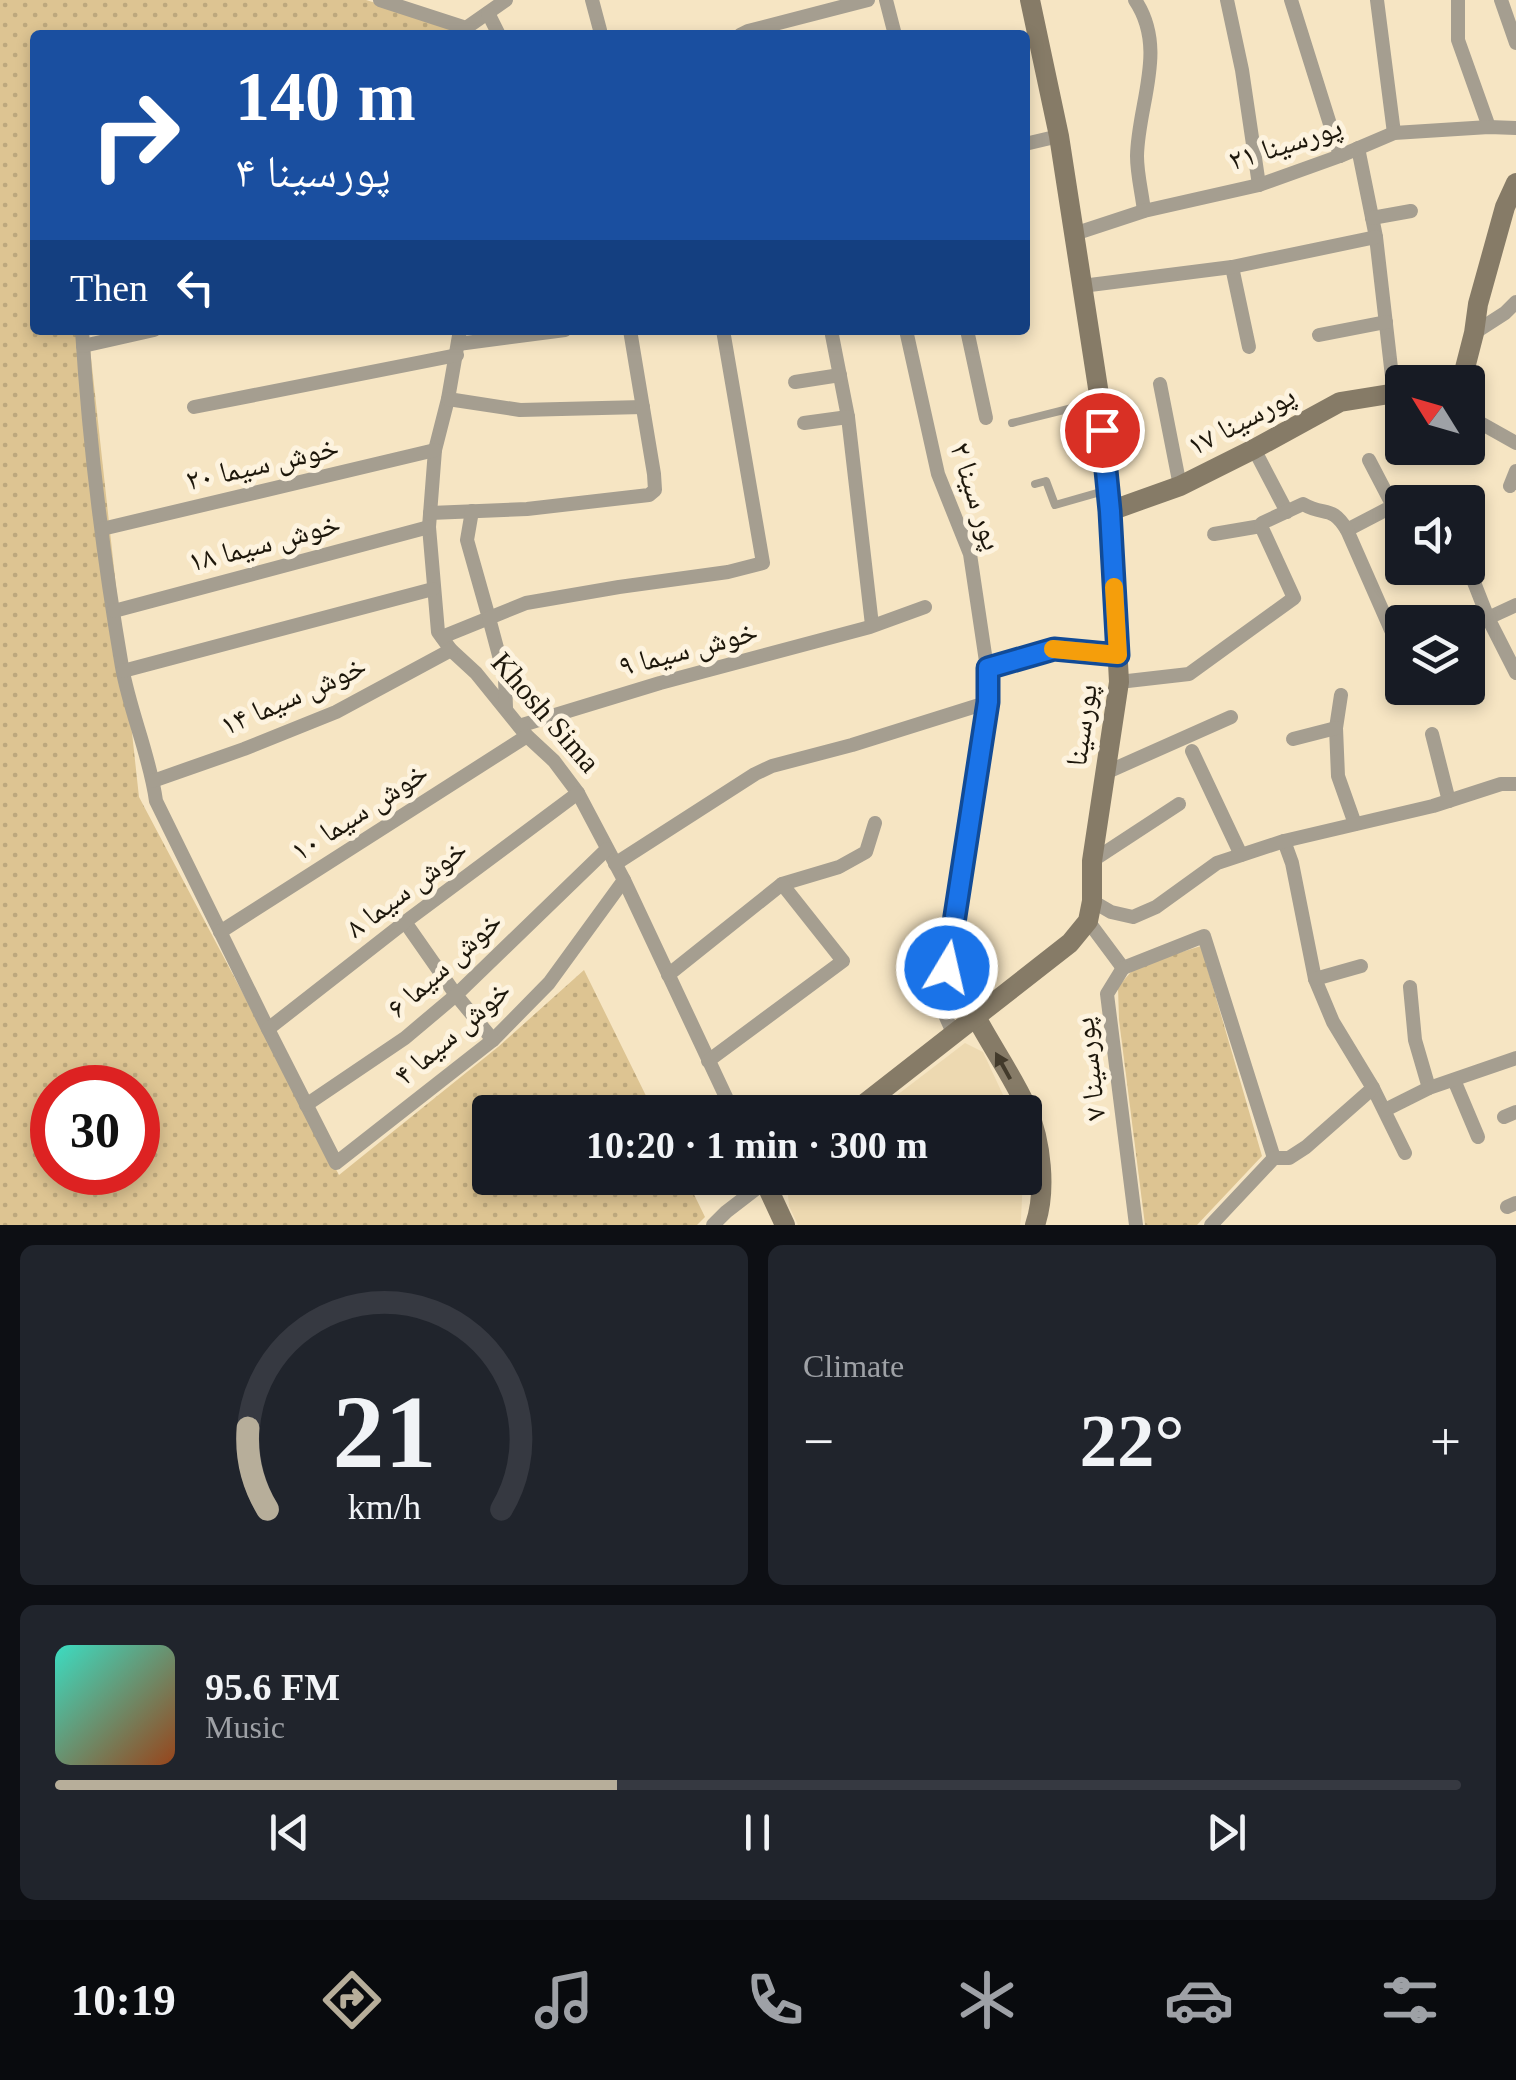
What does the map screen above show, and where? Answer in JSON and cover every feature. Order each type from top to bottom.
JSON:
[{"type":"street","points":[[384,1],[466,28],[506,0]]},
{"type":"street","points":[[592,0],[600,30]]},
{"type":"street","points":[[748,30],[786,29],[868,0]]},
{"type":"street","points":[[886,0],[893,30]]},
{"type":"street","name":"پورسینا","points":[[1030,0],[1059,136],[1100,400],[1110,511],[1119,682],[1092,860],[1090,911]]},
{"type":"street","points":[[1136,0],[1152,51],[1138,155],[1144,211]]},
{"type":"street","points":[[1226,0],[1242,70],[1259,185]]},
{"type":"street","points":[[1292,0],[1340,156]]},
{"type":"street","points":[[1377,0],[1394,132]]},
{"type":"street","points":[[1458,0],[1458,40],[1489,127]]},
{"type":"street","points":[[1500,0],[1516,44]]},
{"type":"street","points":[[488,13],[496,30]]},
{"type":"street","name":"پورسینا ۲۱","points":[[1074,234],[1144,211],[1259,185],[1394,132],[1516,128]]},
{"type":"street","points":[[1030,143],[1059,136]]},
{"type":"street","points":[[1358,148],[1376,237],[1393,365]]},
{"type":"street","points":[[1466,365],[1478,304],[1511,211],[1516,183]]},
{"type":"street","points":[[1372,218],[1411,212]]},
{"type":"street","points":[[1082,286],[1232,267],[1376,237]]},
{"type":"street","points":[[1232,267],[1249,348]]},
{"type":"street","points":[[1474,333],[1516,302]]},
{"type":"street","points":[[1319,335],[1386,322]]},
{"type":"street","points":[[82,335],[102,529],[123,671],[156,801],[306,1105]]},
{"type":"street","points":[[83,346],[132,335]]},
{"type":"street","points":[[194,407],[459,343],[524,335]]},
{"type":"street","points":[[448,399],[520,410],[644,407],[631,335]]},
{"type":"street","name":"خوش سیما ۱۴","points":[[154,781],[336,712],[488,618],[526,603],[728,572],[763,563],[724,335]]},
{"type":"street","points":[[832,335],[848,417],[872,625]]},
{"type":"street","name":"پور سینا ۲","points":[[907,335],[938,474],[970,554],[988,668],[988,702],[941,1006],[954,1035]]},
{"type":"street","points":[[967,335],[986,418]]},
{"type":"street","points":[[446,644],[438,632],[430,520],[436,450],[459,343]]},
{"type":"street","points":[[795,382],[840,375]]},
{"type":"street","points":[[1160,384],[1180,486]]},
{"type":"street","name":"پورسینا ۱۷","points":[[1110,511],[1180,486],[1340,402],[1385,395]]},
{"type":"street","name":"خوش سیما ۱۸","points":[[114,611],[430,520],[472,511],[649,496],[655,490],[644,407]]},
{"type":"street","points":[[804,424],[848,417]]},
{"type":"street","points":[[1485,426],[1516,443]]},
{"type":"street","name":"خوش سیما ۲۰","points":[[102,529],[436,450]]},
{"type":"street","points":[[1254,450],[1287,512]]},
{"type":"street","points":[[1347,530],[1393,506],[1370,460]]},
{"type":"street","points":[[1510,486],[1516,470]]},
{"type":"street","points":[[1214,534],[1261,526],[1304,504],[1312,510],[1336,514],[1347,530],[1385,616]]},
{"type":"street","points":[[472,511],[467,540],[505,678],[506,709]]},
{"type":"street","points":[[1119,682],[1189,674],[1294,598],[1261,526]]},
{"type":"street","points":[[1475,585],[1516,673]]},
{"type":"street","points":[[123,671],[433,589]]},
{"type":"street","points":[[1488,618],[1516,605]]},
{"type":"street","name":"خوش سیما ۹","points":[[523,731],[660,683],[795,648],[925,607]]},
{"type":"street","name":"Khosh Sima","points":[[446,644],[554,761],[578,793],[624,880],[724,1095]]},
{"type":"street","points":[[988,668],[1054,649],[1118,655]]},
{"type":"street","points":[[1342,696],[1336,728],[1338,776],[1356,824]]},
{"type":"street","points":[[614,864],[772,766],[988,702]]},
{"type":"street","points":[[1105,773],[1231,717]]},
{"type":"street","points":[[1293,738],[1336,728]]},
{"type":"street","name":"خوش سیما ۱۰","points":[[220,932],[523,731]]},
{"type":"street","points":[[1432,734],[1449,801]]},
{"type":"street","points":[[1192,751],[1241,855]]},
{"type":"street","points":[[1090,911],[1133,916],[1156,907],[1217,863],[1284,841],[1449,801],[1501,784],[1516,784]]},
{"type":"street","name":"خوش سیما ۸","points":[[268,1029],[578,793]]},
{"type":"street","points":[[1092,860],[1179,804]]},
{"type":"street","points":[[668,976],[782,884],[839,867],[866,852],[876,824]]},
{"type":"street","points":[[1284,841],[1292,862],[1315,980],[1333,1022],[1406,1153]]},
{"type":"street","name":"خوش سیما ۶","points":[[306,1105],[406,1038],[607,849]]},
{"type":"street","name":"خوش سیما ۴","points":[[306,1105],[336,1163],[494,1040],[549,982],[624,880]]},
{"type":"street","points":[[708,1061],[843,961],[782,884]]},
{"type":"street","points":[[876,1095],[1070,943],[1090,911]]},
{"type":"street","points":[[1090,911],[1123,968],[1204,936],[1274,1158]]},
{"type":"street","points":[[405,922],[456,995],[494,1040]]},
{"type":"street","points":[[1315,980],[1362,966]]},
{"type":"street","name":"پورسینا ۷","points":[[1123,968],[1108,994],[1136,1225]]},
{"type":"street","points":[[1410,987],[1415,1040],[1429,1088]]},
{"type":"street","points":[[976,1018],[1028,1110],[1042,1168],[1035,1225]]},
{"type":"street","points":[[1385,1110],[1429,1088],[1516,1058]]},
{"type":"street","points":[[1454,1080],[1478,1136]]},
{"type":"street","points":[[1210,1225],[1274,1158],[1289,1158],[1306,1147],[1373,1088]]},
{"type":"street","points":[[713,1225],[747,1195]]},
{"type":"street","points":[[773,1195],[785,1225]]},
{"type":"lane","points":[[1012,423],[1100,400]]},
{"type":"lane","points":[[1036,484],[1046,480],[1055,505],[1108,490]]},
{"type":"shaded area","points":[[0,0],[366,0],[464,30],[30,30],[30,335],[89,335],[139,797],[339,1175],[498,1047],[584,970],[646,1095],[472,1095],[472,1195],[694,1195],[705,1217],[697,1225],[0,1225]]},
{"type":"shaded area","points":[[1201,946],[1262,1156],[1197,1225],[1145,1225],[1118,987],[1136,966]]},
{"type":"shaded area","points":[[965,1043],[983,1052],[1003,1095],[897,1095]]},
{"type":"shaded area","points":[[788,1195],[1022,1195],[1020,1225],[798,1225]]},
{"type":"slow traffic","points":[[1053,649],[1118,655],[1114,587]]},
{"type":"route","points":[[947,968],[988,702],[988,668],[1054,649],[1118,655],[1102,430]]}]
